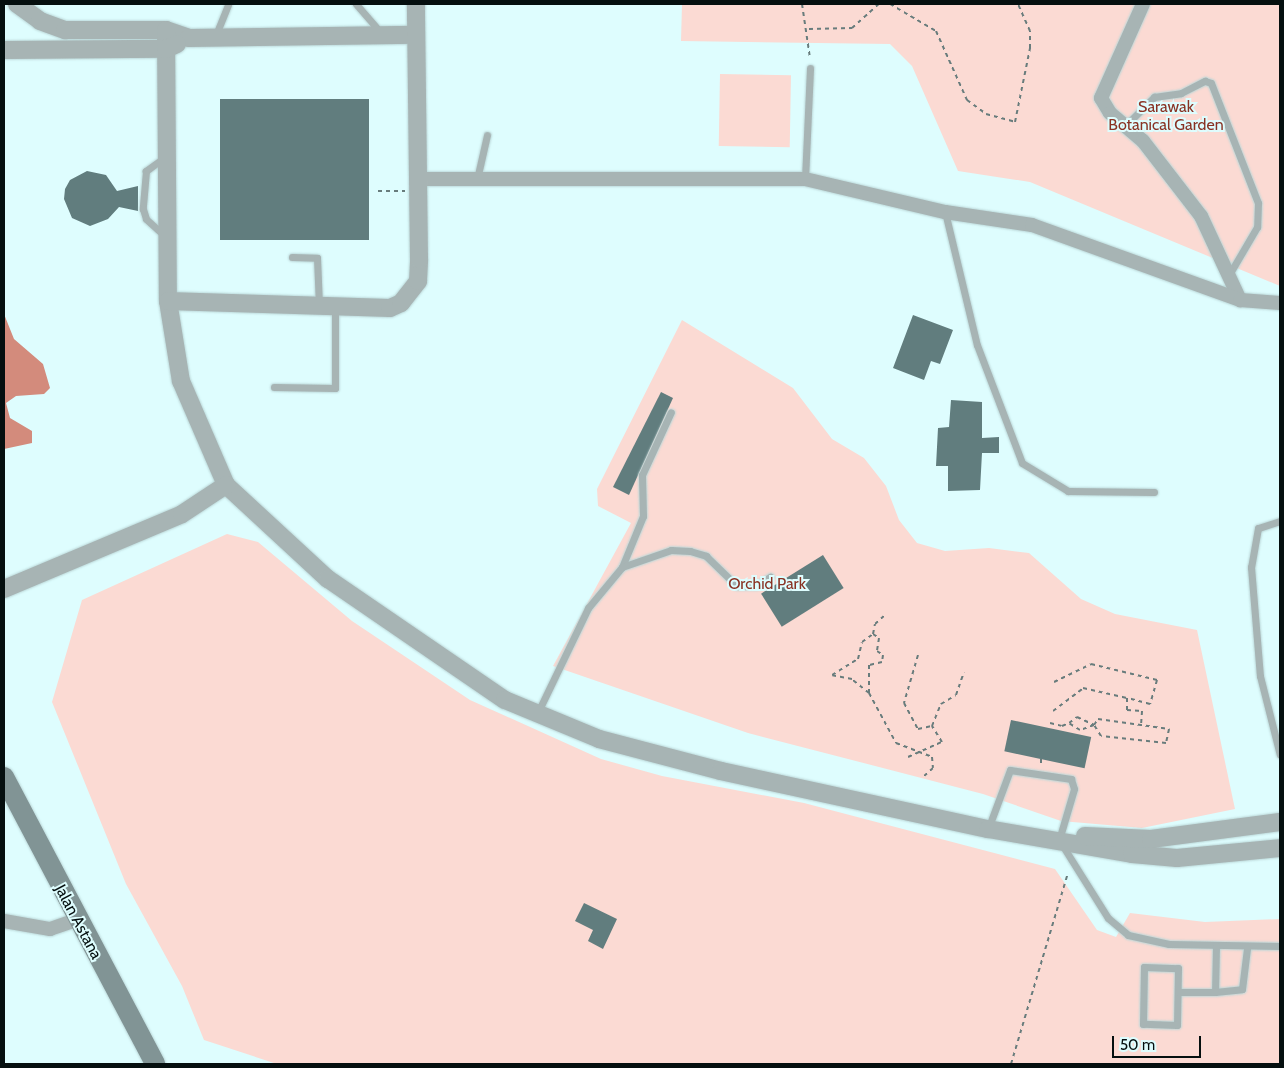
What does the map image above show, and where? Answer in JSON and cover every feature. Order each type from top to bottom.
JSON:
[{"type":"main road","name":"Jalan Astana","points":[[4,777],[76,920],[156,1064]]},
{"type":"street","points":[[17,4],[40,21],[65,30],[166,30],[189,38],[416,34]]},
{"type":"street","points":[[168,301],[390,308],[411,292],[418,280],[419,259],[416,4]]},
{"type":"street","points":[[1143,4],[1102,93],[1104,106],[1126,125],[1201,216],[1230,273],[1240,300]]},
{"type":"street","points":[[166,30],[168,301],[180,381],[226,485],[328,578],[505,700],[536,714],[640,751],[988,829],[1055,837],[1177,858],[1280,848]]},
{"type":"street","points":[[4,50],[166,49],[189,38]]},
{"type":"street","points":[[418,185],[477,179],[805,179],[945,212],[1032,225],[1240,300],[1280,303]]},
{"type":"street","points":[[4,589],[182,514],[226,485]]},
{"type":"street","points":[[1055,837],[1151,839],[1280,822]]},
{"type":"street","points":[[4,921],[50,929],[76,920]]},
{"type":"lane","points":[[214,37],[228,4]]},
{"type":"lane","points":[[356,4],[382,34]]},
{"type":"lane","points":[[805,179],[810,68]]},
{"type":"lane","points":[[1126,125],[1154,97],[1181,93],[1205,81],[1211,83],[1258,203],[1256,227],[1230,273]]},
{"type":"lane","points":[[477,179],[487,135]]},
{"type":"lane","points":[[167,156],[146,171],[143,209],[146,219],[168,239]]},
{"type":"lane","points":[[945,212],[977,345],[1022,462],[1068,491],[1154,492]]},
{"type":"lane","points":[[274,387],[335,388],[327,306],[317,258],[292,257]]},
{"type":"lane","points":[[536,714],[588,608],[622,567],[641,524],[642,475],[671,412]]},
{"type":"lane","points":[[1280,521],[1258,528],[1251,600],[1267,715],[1280,754]]},
{"type":"lane","points":[[622,567],[671,550],[690,550],[706,556],[737,586],[756,586],[770,576]]},
{"type":"lane","points":[[988,829],[1007,774],[1014,768],[1071,778],[1074,789],[1055,837],[1108,918],[1128,935],[1169,944],[1247,948],[1280,946]]},
{"type":"lane","points":[[1215,992],[1216,946]]},
{"type":"lane","points":[[1178,992],[1215,992],[1242,989],[1247,948]]},
{"type":"lane","points":[[1144,967],[1178,968],[1178,992],[1176,1025],[1143,1024],[1144,967]]},
{"type":"path","points":[[802,4],[809,29],[810,68]]},
{"type":"path","points":[[809,29],[852,28],[879,4]]},
{"type":"path","points":[[890,4],[936,31],[967,100],[986,114],[1015,122],[1030,48],[1030,31],[1018,4]]},
{"type":"path","points":[[378,191],[418,185]]},
{"type":"path","points":[[885,615],[875,624],[873,634],[862,642],[858,659],[832,675],[852,679],[869,693],[896,743],[932,756],[933,768],[922,778]]},
{"type":"path","points":[[869,693],[869,665],[882,662],[883,655],[876,652],[879,638],[873,634]]},
{"type":"path","points":[[918,655],[904,703],[918,729],[932,726]]},
{"type":"path","points":[[1053,711],[1083,688],[1150,704],[1157,680],[1091,664],[1054,682]]},
{"type":"path","points":[[932,726],[941,704],[956,695],[964,672]]},
{"type":"path","points":[[1128,698],[1127,710],[1142,710],[1142,725]]},
{"type":"path","points":[[1050,723],[1062,726],[1078,718],[1094,725],[1101,736],[1166,743],[1169,729],[1098,720],[1094,725],[1080,730],[1069,723]]},
{"type":"path","points":[[908,757],[942,742],[932,726]]},
{"type":"path","points":[[1011,1064],[1071,861]]},
{"type":"green space","name":"Sarawak Botanical Garden","points":[[682,4],[1280,4],[1280,286],[1030,182],[958,171],[912,66],[890,44],[681,41]]},
{"type":"green space","points":[[720,74],[791,75],[790,147],[719,146]]},
{"type":"green space","name":"Orchid Park","points":[[682,320],[793,388],[832,439],[864,458],[886,486],[899,520],[917,543],[945,551],[989,548],[1029,553],[1081,599],[1115,614],[1197,630],[1235,809],[1142,828],[1061,821],[983,794],[748,733],[553,666],[631,523],[598,506],[597,489]]},
{"type":"green space","points":[[227,534],[258,542],[352,621],[470,700],[601,759],[662,776],[804,803],[1055,869],[1097,930],[1116,937],[1130,913],[1205,922],[1280,919],[1280,1064],[277,1064],[204,1040],[182,986],[126,884],[52,702],[82,600]]},
{"type":"shaded area","points":[[4,314],[14,339],[43,364],[50,388],[44,394],[16,396],[6,403],[10,418],[32,431],[32,443],[4,449]]},
{"type":"building","points":[[220,99],[369,99],[369,240],[220,240]]},
{"type":"building","points":[[87,171],[106,175],[117,191],[138,186],[138,211],[119,207],[108,219],[90,226],[72,218],[64,199],[65,189],[70,180]]},
{"type":"building","points":[[913,315],[953,330],[940,364],[931,361],[924,380],[893,368]]},
{"type":"building","points":[[661,392],[673,398],[629,495],[613,487]]},
{"type":"building","points":[[951,400],[982,402],[982,438],[999,437],[999,453],[982,453],[980,490],[948,491],[948,466],[936,466],[938,428],[949,427]]},
{"type":"building","points":[[823,555],[844,588],[782,627],[761,594]]},
{"type":"building","points":[[1011,720],[1091,737],[1085,768],[1004,751]]},
{"type":"building","points":[[584,903],[617,919],[603,949],[588,941],[593,930],[575,921]]}]
